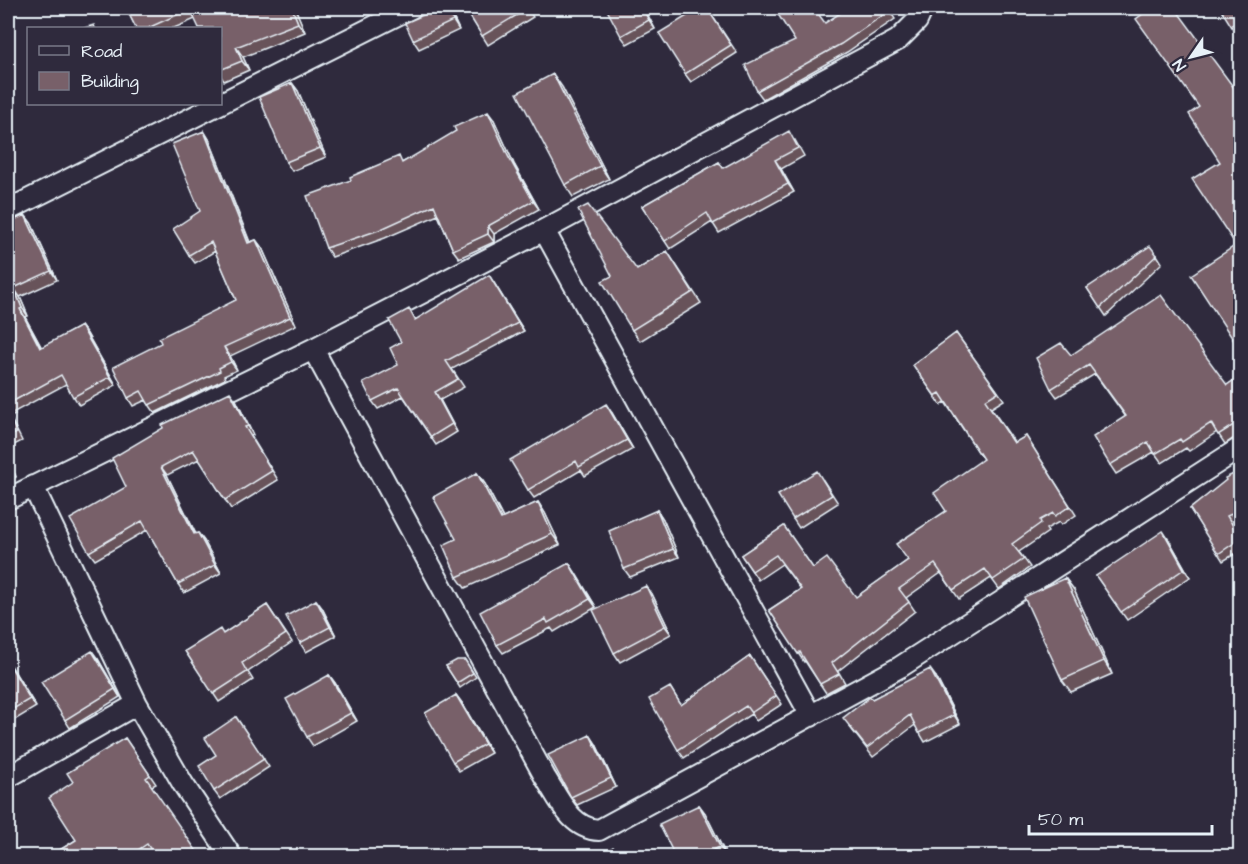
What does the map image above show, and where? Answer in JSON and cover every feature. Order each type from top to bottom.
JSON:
[{"type":"street","points":[[222,103],[411,8]]},
{"type":"street","points":[[8,499],[313,349],[544,230],[898,40],[917,21],[923,8]]},
{"type":"street","points":[[8,210],[217,105]]},
{"type":"street","points":[[544,230],[812,716]]},
{"type":"street","points":[[313,349],[545,777],[570,816],[586,829],[599,830],[900,667],[1240,448]]},
{"type":"street","points":[[33,486],[137,704],[183,784],[231,856]]},
{"type":"street","points":[[8,777],[137,704]]},
{"type":"building","points":[[126,8],[292,8],[298,23],[236,47],[242,61],[222,69],[222,27],[199,27],[190,9],[150,27],[136,27]]},
{"type":"building","points":[[439,8],[447,8],[453,21],[413,40],[405,23]]},
{"type":"building","points":[[465,8],[526,8],[527,9],[482,36]]},
{"type":"building","points":[[606,8],[642,8],[649,20],[621,36]]},
{"type":"building","points":[[700,8],[707,8],[731,45],[685,74],[659,33]]},
{"type":"building","points":[[774,8],[814,8],[825,23],[848,8],[887,8],[889,11],[841,44],[757,91],[745,65],[795,41]]},
{"type":"building","points":[[1151,8],[1175,8],[1240,96],[1240,350],[1191,275],[1236,245],[1192,179],[1220,162],[1189,114],[1199,107],[1136,19]]},
{"type":"building","points":[[1220,8],[1240,8],[1240,40]]},
{"type":"building","points":[[553,74],[600,166],[565,185],[517,93]]},
{"type":"building","points":[[292,83],[320,148],[286,162],[259,97]]},
{"type":"building","points":[[488,112],[508,156],[533,201],[488,226],[488,234],[453,250],[434,205],[379,230],[326,248],[307,196],[351,180],[350,177],[399,156],[402,163],[456,131],[454,127]]},
{"type":"building","points":[[204,131],[248,243],[256,240],[290,317],[224,347],[231,362],[219,368],[220,371],[149,405],[141,391],[128,398],[113,367],[161,343],[159,338],[236,300],[211,242],[189,255],[173,229],[200,211],[172,144]]},
{"type":"building","points":[[789,131],[798,148],[775,160],[788,184],[713,224],[707,213],[665,241],[642,206],[719,162],[723,168]]},
{"type":"building","points":[[588,205],[637,270],[667,251],[693,292],[632,330],[602,281],[612,276],[578,210]]},
{"type":"building","points":[[25,215],[51,271],[14,288],[22,308],[20,309],[40,348],[81,326],[110,377],[73,397],[61,375],[8,404],[8,223]]},
{"type":"building","points":[[1150,246],[1157,255],[1100,308],[1087,288]]},
{"type":"building","points":[[489,275],[518,323],[446,361],[458,379],[435,392],[452,424],[431,437],[398,388],[372,401],[363,383],[398,365],[390,348],[401,342],[389,320],[409,309],[415,320]]},
{"type":"building","points":[[1161,295],[1227,385],[1240,376],[1240,421],[1218,435],[1211,423],[1182,442],[1180,439],[1155,454],[1148,442],[1110,465],[1093,437],[1126,416],[1089,365],[1051,389],[1036,358],[1061,343],[1071,355]]},
{"type":"building","points":[[956,333],[998,392],[985,400],[1014,443],[1026,436],[1070,506],[1055,516],[1053,513],[1040,520],[1041,523],[1012,544],[1024,559],[993,580],[985,569],[953,590],[935,564],[899,589],[909,602],[832,663],[839,674],[820,684],[769,610],[801,589],[776,555],[752,571],[741,555],[784,526],[813,568],[827,558],[856,597],[908,560],[896,544],[946,511],[934,493],[983,459],[940,393],[935,396],[913,365]]},
{"type":"building","points":[[230,392],[248,426],[245,427],[272,471],[225,500],[193,450],[161,467],[194,534],[198,533],[215,565],[178,584],[142,521],[89,552],[70,519],[126,487],[112,458],[163,428],[162,425]]},
{"type":"building","points":[[606,404],[627,440],[579,467],[576,461],[528,490],[510,460]]},
{"type":"building","points":[[8,415],[17,433],[8,437]]},
{"type":"building","points":[[817,471],[832,495],[793,519],[778,495]]},
{"type":"building","points":[[1240,471],[1240,510],[1227,516],[1240,539],[1218,554],[1190,509],[1226,480],[1225,478]]},
{"type":"building","points":[[477,473],[501,519],[538,502],[552,534],[457,577],[443,545],[456,539],[433,497]]},
{"type":"building","points":[[657,510],[673,549],[624,569],[609,531]]},
{"type":"building","points":[[1163,531],[1184,569],[1121,612],[1096,576]]},
{"type":"building","points":[[569,563],[590,599],[548,623],[546,619],[497,645],[480,612]]},
{"type":"building","points":[[1065,578],[1104,661],[1062,680],[1024,597]]},
{"type":"building","points":[[646,586],[665,626],[614,653],[593,610]]},
{"type":"building","points":[[316,600],[330,627],[300,643],[286,616]]},
{"type":"building","points":[[267,605],[286,634],[242,663],[247,672],[213,694],[185,651],[220,629],[223,634]]},
{"type":"building","points":[[92,651],[115,689],[65,720],[41,682]]},
{"type":"building","points":[[750,656],[776,696],[751,713],[746,706],[678,750],[649,699],[670,687],[681,705]]},
{"type":"building","points":[[457,660],[465,660],[473,673],[457,683],[446,666]]},
{"type":"building","points":[[8,662],[30,699],[8,712]]},
{"type":"building","points":[[930,669],[954,715],[919,733],[910,715],[867,748],[843,718],[870,697],[872,699]]},
{"type":"building","points":[[329,675],[351,713],[307,737],[286,699]]},
{"type":"building","points":[[456,695],[485,744],[453,762],[425,713]]},
{"type":"building","points":[[236,717],[264,759],[214,791],[199,766],[216,755],[205,738]]},
{"type":"building","points":[[590,735],[611,778],[571,797],[548,755]]},
{"type":"building","points":[[125,738],[150,775],[146,778],[200,856],[155,856],[147,844],[129,856],[50,856],[76,840],[49,798],[73,782],[67,773]]},
{"type":"building","points":[[699,805],[720,847],[699,856],[675,856],[659,824]]},
{"type":"building","points":[[613,847],[620,856],[598,856]]}]
